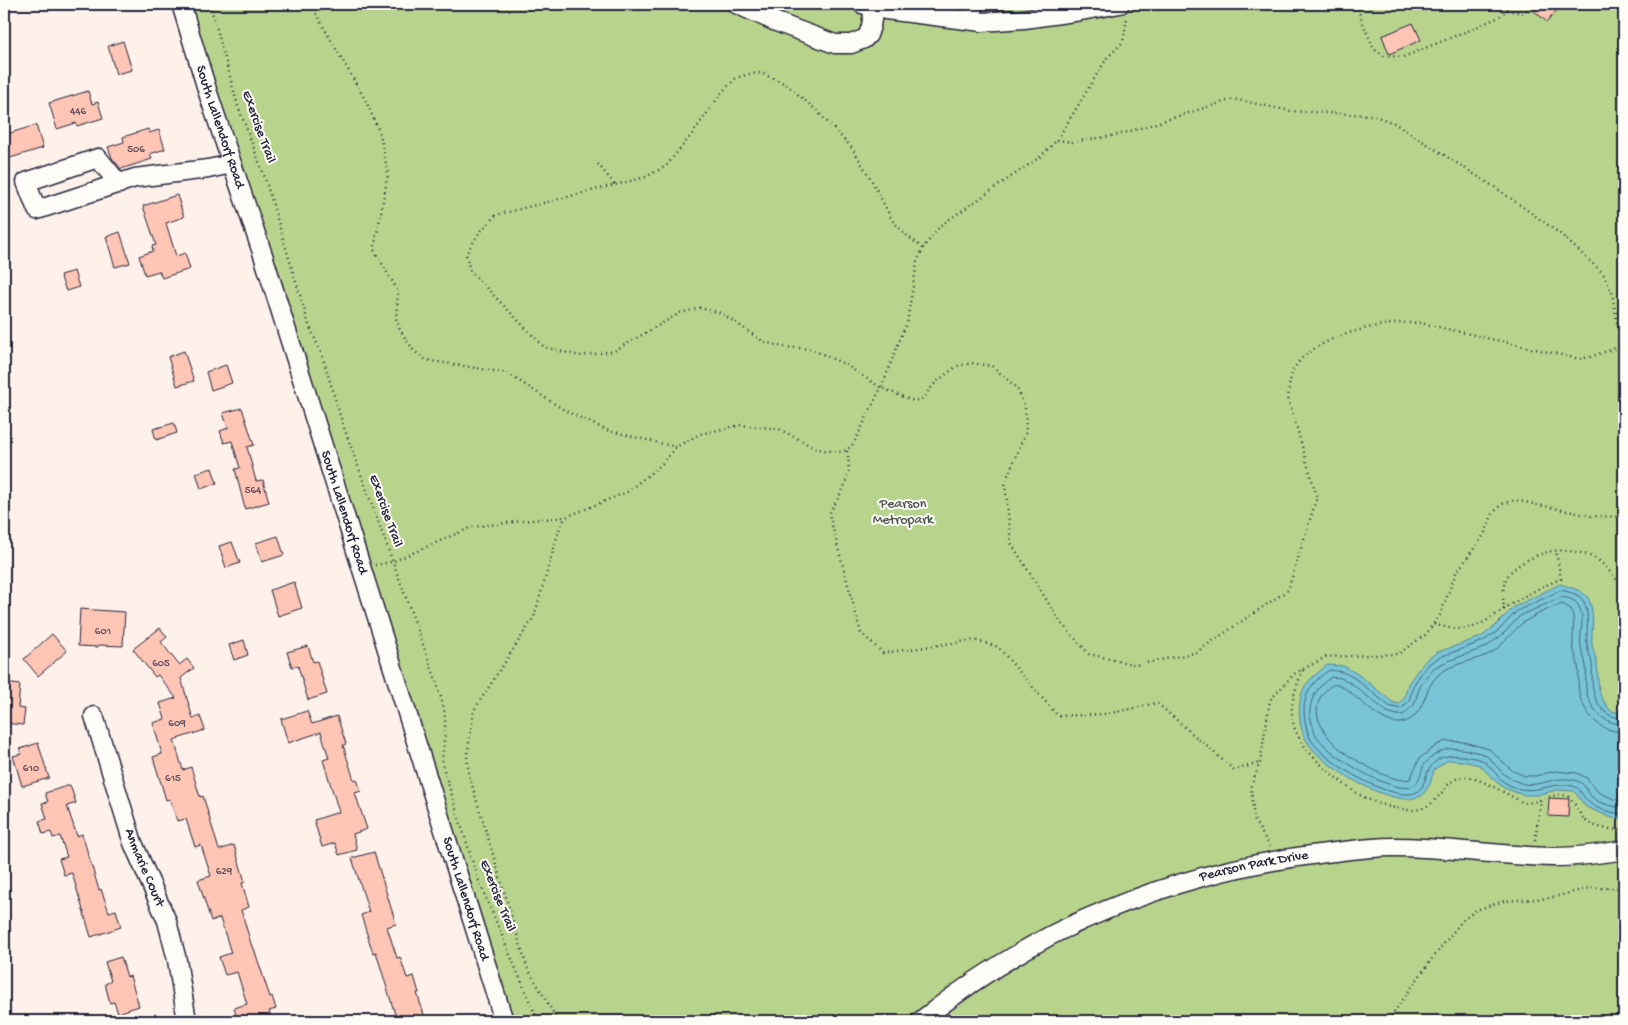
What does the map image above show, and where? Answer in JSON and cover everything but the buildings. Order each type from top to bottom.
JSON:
[{"type":"street","name":"South Lallendorf Road","points":[[181,4],[263,256],[504,1021]]},
{"type":"street","points":[[736,4],[776,22],[835,44],[850,44],[864,39],[868,35],[871,26],[868,5],[886,10],[972,12],[982,22],[1024,19],[1075,8],[1124,7]]},
{"type":"street","points":[[118,184],[98,158],[26,182],[37,210],[118,184],[135,178],[208,169],[232,164]]},
{"type":"street","name":"Anmarie Court","points":[[94,716],[133,842],[167,921],[177,960],[187,1021]]},
{"type":"street","name":"Pearson Park Drive","points":[[920,1021],[954,994],[1047,937],[1087,918],[1153,891],[1219,873],[1282,858],[1394,847],[1534,856],[1580,856],[1624,850]]},
{"type":"path","name":"Exercise Trail","points":[[210,4],[238,106],[264,175],[309,325],[322,355],[344,425],[392,562],[437,683],[445,710],[442,761],[447,783],[478,879],[538,1021]]},
{"type":"path","points":[[313,4],[315,12],[367,103],[380,134],[388,174],[374,250],[398,291],[396,318],[400,330],[414,351],[426,360],[507,373],[564,410],[606,430],[676,447]]},
{"type":"path","points":[[1356,4],[1374,48],[1384,56],[1403,57],[1470,30],[1499,16],[1513,4]]},
{"type":"path","points":[[1507,10],[1521,14],[1533,4]]},
{"type":"path","points":[[362,568],[392,562],[472,528],[566,517],[627,492],[662,464],[676,447],[700,434],[741,425],[778,429],[817,449],[839,452],[847,450],[854,443],[881,388],[907,322],[917,262],[923,248],[941,225],[1040,156],[1057,140],[1107,58],[1123,42],[1124,7]]},
{"type":"path","points":[[923,248],[906,235],[892,220],[871,179],[852,148],[815,109],[786,84],[761,73],[736,78],[722,92],[693,133],[666,166],[646,177],[496,215],[479,233],[466,254],[470,271],[544,347],[580,356],[614,351],[680,313],[700,308],[721,313],[764,342],[784,347],[811,349],[846,365],[881,388],[914,401],[922,399],[936,382],[957,366],[972,363],[992,366],[1018,388],[1025,407],[1026,432],[1005,482],[1011,543],[1061,623],[1089,654],[1136,665],[1195,653],[1288,590],[1317,497],[1288,398],[1289,384],[1293,370],[1302,358],[1316,346],[1369,328],[1408,322],[1420,323],[1579,359],[1590,357],[1624,344],[1617,322],[1612,292],[1603,273],[1558,232],[1496,188],[1394,123],[1372,115],[1291,112],[1233,99],[1118,135],[1072,142],[1057,140]]},
{"type":"path","points":[[598,164],[615,185]]},
{"type":"path","points":[[847,450],[850,464],[848,477],[829,514],[861,633],[883,653],[974,640],[998,647],[1058,716],[1107,714],[1157,703],[1234,770],[1260,763]]},
{"type":"path","points":[[1282,858],[1270,848],[1254,820],[1251,786],[1260,763],[1270,700],[1294,674],[1326,657],[1398,654],[1425,635],[1440,615],[1456,573],[1484,535],[1494,513],[1502,504],[1515,500],[1590,516],[1624,517]]},
{"type":"path","points":[[558,1021],[527,967],[469,775],[467,756],[474,710],[534,617],[560,527],[566,517]]},
{"type":"path","points":[[1504,610],[1503,590],[1511,572],[1538,555],[1548,552],[1574,552],[1590,555],[1602,561],[1618,582],[1624,586]]},
{"type":"path","points":[[1434,624],[1462,630],[1485,623],[1541,587],[1561,580],[1556,552]]},
{"type":"path","points":[[1304,669],[1292,701],[1293,722],[1300,739],[1320,764],[1356,793],[1372,801],[1412,810],[1433,804],[1451,782],[1456,778],[1464,777],[1480,781],[1524,803],[1565,795],[1570,798],[1584,820],[1596,826],[1624,830]]},
{"type":"path","points":[[1534,856],[1541,800]]},
{"type":"path","points":[[1389,1021],[1431,960],[1462,921],[1476,910],[1504,901],[1550,898],[1589,888],[1618,888],[1624,890]]},
{"type":"green space","name":"Pearson Metropark","points":[[181,4],[1624,4],[1624,1021],[504,1021]]},
{"type":"water","points":[[1560,584],[1579,591],[1588,598],[1592,609],[1592,645],[1597,664],[1600,693],[1611,711],[1624,712],[1624,819],[1612,818],[1586,807],[1574,791],[1557,790],[1537,795],[1523,795],[1504,788],[1480,765],[1462,761],[1448,760],[1434,770],[1430,784],[1422,796],[1409,799],[1395,797],[1366,787],[1335,769],[1312,748],[1305,738],[1299,712],[1302,691],[1310,680],[1327,665],[1344,666],[1359,675],[1392,702],[1399,704],[1404,698],[1408,684],[1427,659],[1438,652],[1481,637],[1514,607]]}]
